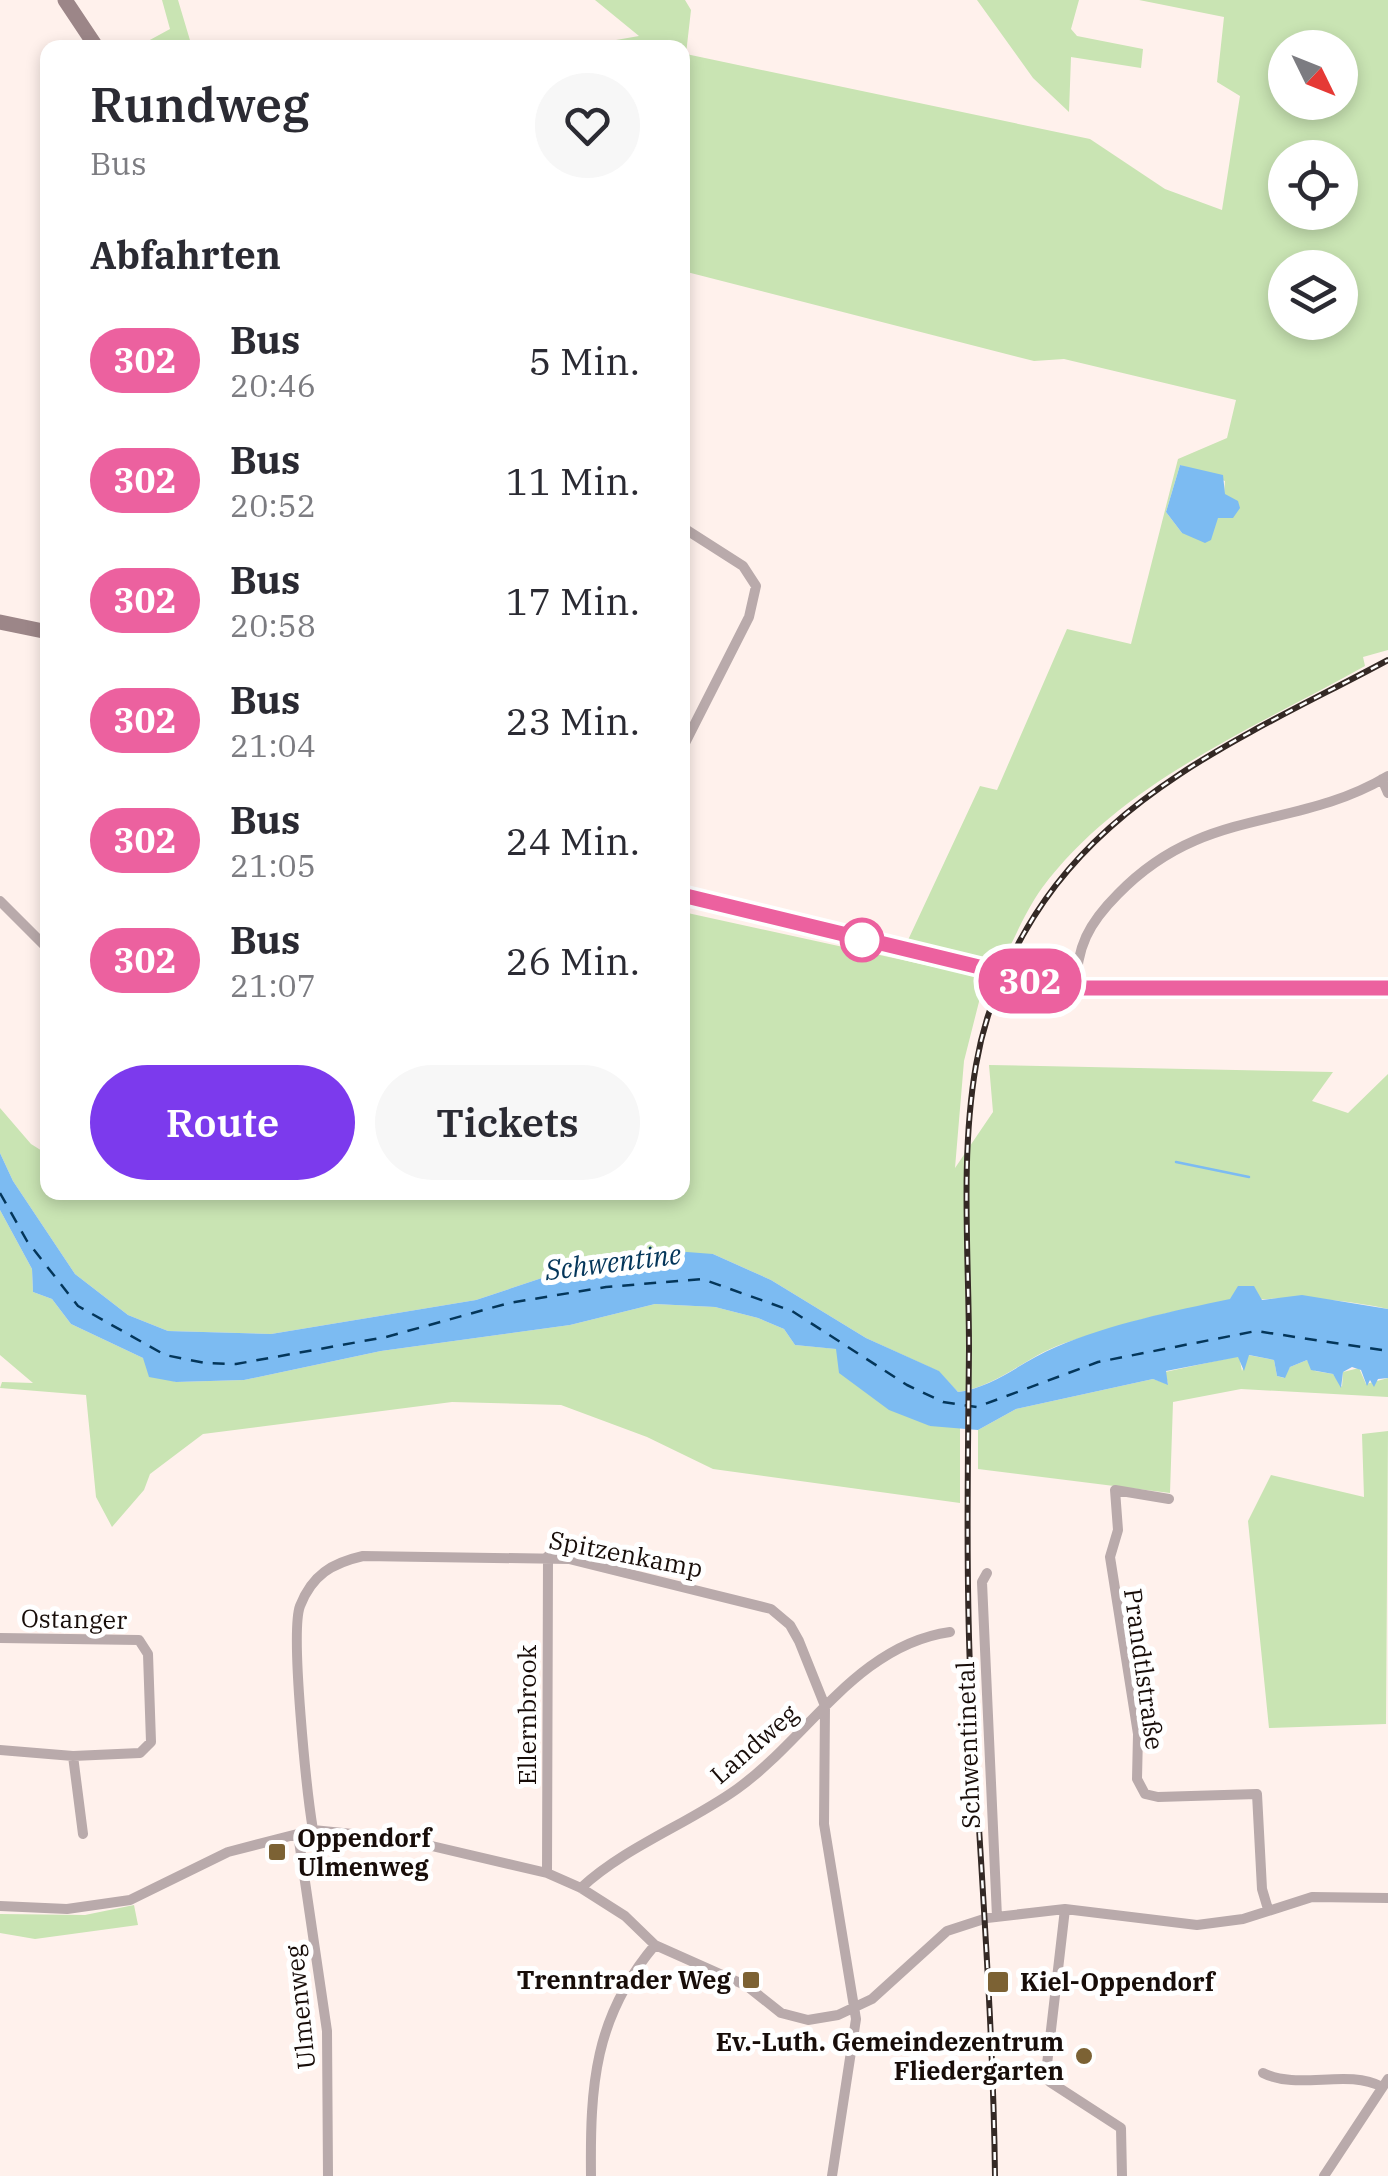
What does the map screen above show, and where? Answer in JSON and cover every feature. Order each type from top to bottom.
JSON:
[{"type":"main road","points":[[65,0],[92,40]]},
{"type":"main road","points":[[0,622],[40,630]]},
{"type":"main road","points":[[690,897],[1076,989],[1388,988]]},
{"type":"street","points":[[690,532],[743,566],[756,586],[749,617],[690,733]]},
{"type":"street","points":[[1076,989],[1078,953],[1096,916],[1133,878],[1175,846],[1226,826],[1338,798],[1385,778],[1388,793]]},
{"type":"street","points":[[0,901],[40,940]]},
{"type":"street","name":"Prandtlstraße","points":[[1169,1499],[1115,1490],[1118,1530],[1110,1557],[1138,1734],[1137,1779],[1145,1794],[1158,1797],[1257,1794],[1262,1889],[1268,1909]]},
{"type":"street","name":"Spitzenkamp","points":[[313,1830],[296,1626],[298,1610],[319,1574],[336,1562],[363,1556],[548,1556],[772,1609],[799,1641],[825,1706],[824,1824],[854,2008]]},
{"type":"street","name":"Ellernbrook","points":[[547,1874],[548,1556]]},
{"type":"street","name":"Schwentinetal","points":[[987,1573],[982,1582],[997,1917]]},
{"type":"street","name":"Landweg","points":[[581,1888],[741,1786],[874,1664],[900,1648],[950,1632]]},
{"type":"street","name":"Ostanger","points":[[0,1638],[139,1640],[148,1654],[151,1742],[140,1753],[72,1756],[0,1750]]},
{"type":"street","points":[[72,1756],[83,1834]]},
{"type":"street","points":[[0,1906],[66,1909],[130,1900],[228,1852],[313,1830],[402,1839],[547,1874],[581,1888],[626,1916],[654,1945],[714,1969],[795,2018],[823,2020],[854,2008],[891,1986],[947,1931],[997,1917],[1062,1910],[1197,1925],[1243,1919],[1312,1897],[1388,1898]]},
{"type":"street","name":"Ulmenweg","points":[[298,1834],[327,2031],[328,2176]]},
{"type":"street","points":[[1062,1910],[1046,2073],[1050,2082],[1121,2128],[1122,2176]]},
{"type":"street","points":[[591,2176],[591,2085],[596,2058],[620,1993],[654,1945]]},
{"type":"street","points":[[832,2176],[854,2008]]},
{"type":"street","points":[[1263,2072],[1280,2079],[1385,2083],[1324,2176]]},
{"type":"green space","points":[[162,0],[178,0],[190,40],[150,40],[170,29]]},
{"type":"green space","points":[[595,0],[685,0],[691,10],[688,40],[616,40],[639,36]]},
{"type":"green space","points":[[977,0],[1079,0],[1071,29],[1077,36],[1143,49],[1141,68],[1071,57],[1069,112],[1033,78]]},
{"type":"green space","points":[[1139,0],[1388,0],[1388,650],[1363,657],[1365,666],[1191,761],[1110,817],[1042,888],[1002,962],[908,940],[980,786],[997,790],[1067,629],[1131,644],[1178,459],[1227,438],[1236,400],[1064,359],[1034,361],[690,273],[690,55],[1090,139],[1165,189],[1222,210],[1240,96],[1217,82],[1224,17]],"holes":[[[1180,465],[1225,481],[1224,494],[1233,518],[1218,518],[1182,533],[1166,512]]]},
{"type":"green space","points":[[690,914],[985,978],[964,1061],[955,1168],[993,1112],[989,1065],[1333,1072],[1312,1101],[1348,1113],[1388,1074],[1388,1309],[1345,1302],[1263,1299],[1183,1310],[1062,1344],[986,1384],[958,1392],[938,1371],[866,1338],[771,1280],[713,1254],[584,1264],[476,1300],[271,1334],[168,1331],[128,1315],[75,1274],[13,1181],[0,1153],[0,1108],[40,1150],[40,1200],[690,1200]]},
{"type":"green space","points":[[0,1210],[32,1269],[33,1292],[52,1299],[71,1324],[143,1358],[163,1377],[176,1382],[244,1380],[381,1351],[570,1325],[655,1304],[715,1307],[758,1318],[784,1329],[795,1345],[837,1349],[930,1426],[960,1426],[960,1503],[713,1469],[647,1437],[561,1405],[452,1402],[203,1434],[150,1474],[144,1490],[112,1527],[96,1497],[86,1395],[0,1388],[2,1382],[33,1383],[0,1355]]},
{"type":"green space","points":[[1248,1355],[1274,1360],[1277,1376],[1284,1378],[1290,1367],[1307,1360],[1315,1371],[1333,1374],[1342,1387],[1343,1372],[1359,1368],[1366,1384],[1388,1378],[1388,1397],[1241,1389],[1173,1402],[1170,1493],[978,1469],[978,1430],[1016,1409],[1153,1379],[1168,1384],[1165,1372],[1239,1356],[1242,1371]]},
{"type":"green space","points":[[1388,1431],[1386,1724],[1269,1728],[1248,1521],[1271,1475],[1364,1497],[1362,1434]]},
{"type":"green space","points":[[134,1905],[138,1925],[35,1939],[0,1933],[0,1914],[85,1915]]},
{"type":"water","points":[[1180,465],[1223,475],[1225,494],[1238,501],[1240,508],[1233,518],[1218,518],[1211,540],[1205,543],[1182,533],[1166,512]]},
{"type":"water","name":"Schwentine","points":[[0,1153],[13,1181],[75,1274],[128,1315],[168,1331],[271,1334],[476,1300],[584,1264],[648,1249],[713,1254],[771,1280],[866,1338],[939,1371],[958,1392],[984,1385],[1044,1353],[1098,1331],[1230,1299],[1238,1286],[1254,1286],[1262,1300],[1302,1295],[1388,1309],[1388,1378],[1378,1379],[1374,1387],[1370,1380],[1367,1386],[1361,1370],[1352,1367],[1343,1372],[1341,1388],[1333,1374],[1311,1370],[1307,1360],[1290,1367],[1285,1378],[1277,1376],[1274,1360],[1249,1355],[1244,1371],[1238,1357],[1166,1371],[1168,1385],[1153,1379],[1016,1409],[978,1430],[930,1426],[889,1410],[839,1373],[836,1349],[795,1345],[784,1329],[715,1307],[655,1304],[570,1325],[381,1351],[244,1380],[176,1382],[149,1377],[143,1358],[71,1324],[52,1299],[33,1292],[32,1269],[0,1210]]},
{"type":"waterway","points":[[1176,1162],[1249,1177]]},
{"type":"ferry route","points":[[0,1193],[27,1241],[78,1306],[165,1355],[205,1363],[236,1364],[386,1337],[509,1303],[606,1287],[702,1279],[792,1311],[907,1385],[943,1402],[977,1407],[1098,1362],[1256,1331],[1388,1351]]},
{"type":"railway","points":[[995,2176],[968,1588],[967,1171],[971,1100],[981,1041],[1005,970],[1028,926],[1089,847],[1126,813],[1209,756],[1388,660]]},
{"type":"bus line","name":"302","points":[[690,898],[1066,988],[1388,988]]},
{"type":"place","name":"Oppendorf Ulmenweg","points":[[277,1852]]},
{"type":"place","name":"Trenntrader Weg","points":[[751,1980]]},
{"type":"place","name":"Kiel-Oppendorf","points":[[998,1982]]},
{"type":"place","name":"Ev.-Luth. Gemeindezentrum Fliedergarten","points":[[1084,2056]]}]
